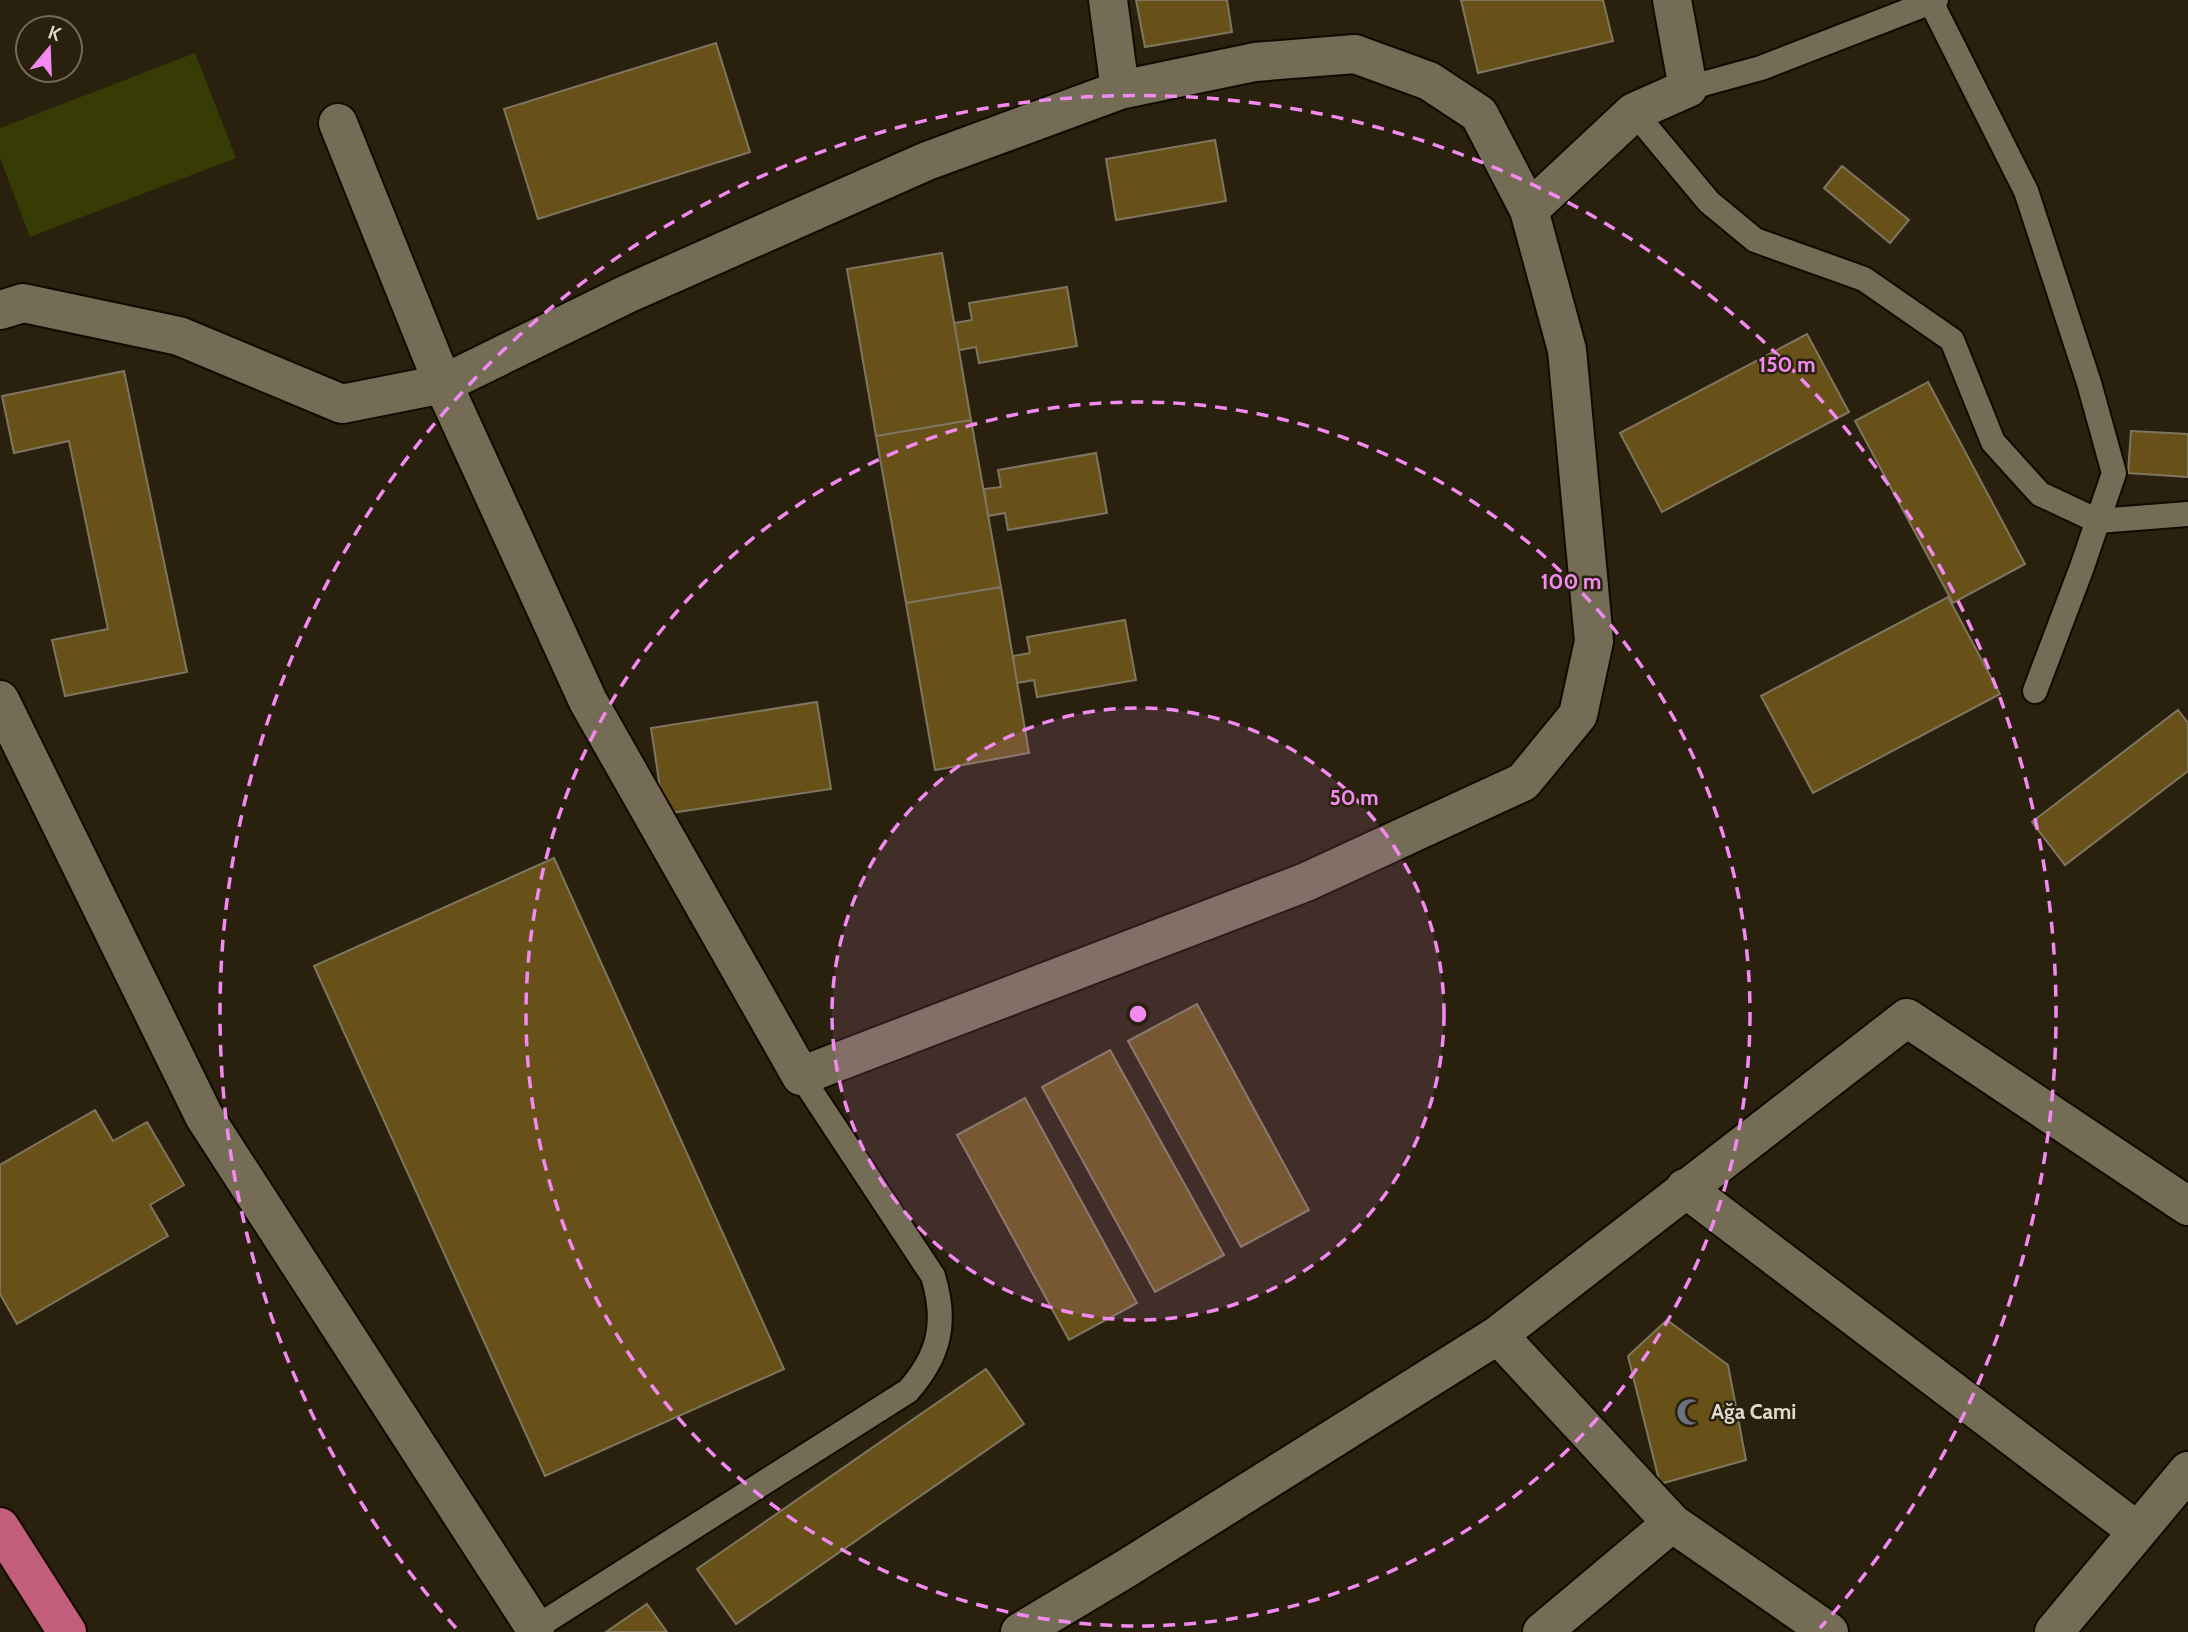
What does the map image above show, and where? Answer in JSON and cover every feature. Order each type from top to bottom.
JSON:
[{"type":"highway","points":[[0,1527],[67,1632]]},
{"type":"street","points":[[1108,0],[1120,90]]},
{"type":"street","points":[[1528,210],[1634,112],[1688,88],[1672,0]]},
{"type":"street","points":[[0,310],[23,303],[179,336],[342,404],[443,384],[627,294],[914,166],[1120,90],[1255,62],[1355,54],[1429,81],[1479,114],[1528,210],[1567,350],[1594,641],[1578,715],[1522,782],[1306,881],[801,1076],[588,701],[443,384],[338,123]]},
{"type":"street","points":[[0,700],[204,1116],[535,1628]]},
{"type":"street","points":[[1020,1632],[1127,1568],[1498,1335],[1908,1018],[2188,1206]]},
{"type":"street","points":[[1685,1188],[2137,1531]]},
{"type":"street","points":[[1498,1335],[1672,1523],[1829,1632]]},
{"type":"street","points":[[2054,1632],[2188,1471]]},
{"type":"street","points":[[1542,1632],[1672,1523]]},
{"type":"lane","points":[[1688,88],[1761,68],[1932,1],[2025,191],[2089,383],[2114,473],[2035,691]]},
{"type":"lane","points":[[1634,112],[1709,202],[1755,240],[1864,279],[1952,340],[1993,442],[2040,494],[2098,521],[2188,514]]},
{"type":"lane","points":[[535,1628],[908,1391],[923,1375],[933,1355],[941,1315],[933,1276],[801,1076]]},
{"type":"green space","points":[[195,53],[236,158],[30,237],[0,158],[0,128]]},
{"type":"building","points":[[1136,0],[1227,0],[1232,32],[1145,47]]},
{"type":"building","points":[[1461,0],[1603,0],[1613,41],[1478,73]]},
{"type":"building","points":[[716,43],[750,152],[538,219],[504,109]]},
{"type":"building","points":[[1215,140],[1226,201],[1116,220],[1106,159]]},
{"type":"building","points":[[1842,166],[1909,220],[1890,243],[1824,188]]},
{"type":"building","points":[[942,253],[971,420],[876,436],[847,269]]},
{"type":"building","points":[[1067,287],[1077,346],[979,363],[976,347],[959,350],[954,323],[972,320],[969,303]]},
{"type":"building","points":[[1807,334],[1849,412],[1662,512],[1620,433]]},
{"type":"building","points":[[124,371],[187,672],[65,696],[52,640],[108,629],[69,441],[14,453],[2,396]]},
{"type":"building","points":[[1928,382],[2025,564],[1953,603],[1855,421]]},
{"type":"building","points":[[971,420],[1001,587],[906,603],[876,436]]},
{"type":"building","points":[[2131,431],[2188,434],[2188,477],[2128,473]]},
{"type":"building","points":[[1096,453],[1107,513],[1008,530],[1005,513],[988,516],[984,489],[1001,487],[998,470]]},
{"type":"building","points":[[1001,587],[1029,753],[935,770],[906,603]]},
{"type":"building","points":[[1948,597],[2000,694],[1813,793],[1761,696]]},
{"type":"building","points":[[1125,620],[1136,680],[1037,697],[1034,680],[1017,683],[1013,656],[1030,653],[1027,637]]},
{"type":"building","points":[[817,702],[831,789],[664,814],[651,728]]},
{"type":"building","points":[[2178,710],[2188,723],[2188,771],[2065,865],[2032,822]]},
{"type":"building","points":[[554,858],[784,1369],[545,1476],[314,966]]},
{"type":"building","points":[[1197,1004],[1309,1210],[1241,1247],[1128,1041]]},
{"type":"building","points":[[1110,1050],[1224,1255],[1155,1292],[1042,1087]]},
{"type":"building","points":[[1025,1098],[1137,1303],[1069,1340],[957,1135]]},
{"type":"building","points":[[95,1110],[113,1141],[147,1122],[184,1185],[150,1205],[168,1236],[17,1324],[0,1294],[0,1165]]},
{"type":"building","name":"Ağa Cami","points":[[1667,1320],[1728,1365],[1746,1460],[1660,1484],[1628,1356]]},
{"type":"building","points":[[986,1369],[1024,1424],[736,1624],[697,1569]]},
{"type":"building","points":[[647,1604],[667,1632],[606,1632]]},
{"type":"place","name":"Ağa Cami","points":[[1690,1412]]}]
